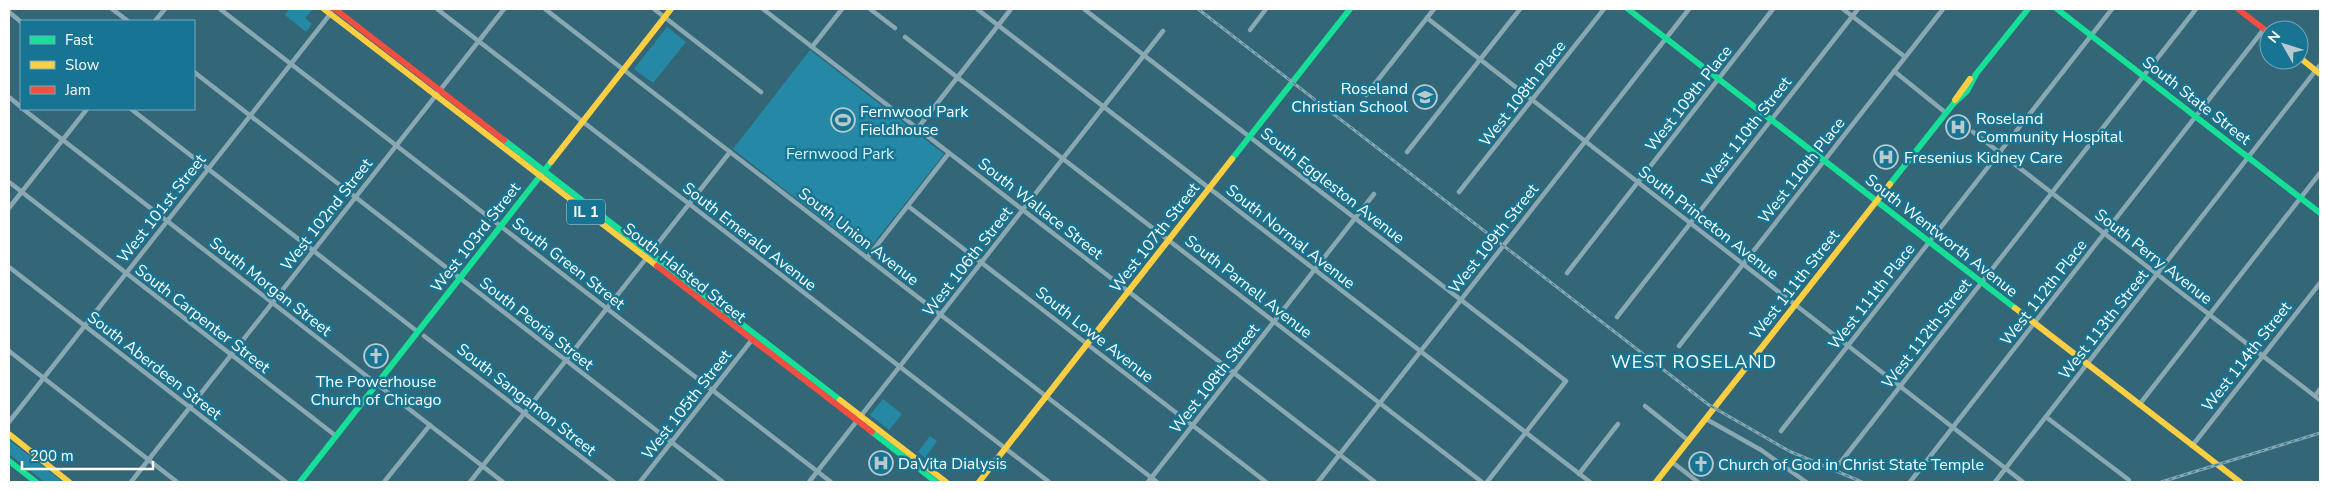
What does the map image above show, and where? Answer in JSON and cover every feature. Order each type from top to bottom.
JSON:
[{"type":"main road","name":"South Halsted Street","points":[[324,9],[333,10],[859,419],[936,482]]},
{"type":"main road","name":"West 103rd Street","points":[[300,482],[377,384],[421,334],[459,279],[671,9]]},
{"type":"main road","name":"West 107th Street","points":[[979,482],[1350,9]]},
{"type":"main road","name":"South Wentworth Avenue","points":[[1628,9],[2240,482]]},
{"type":"main road","name":"West 111th Street","points":[[1656,482],[1946,112],[1968,89],[1976,74],[2028,9]]},
{"type":"main road","name":"South State Street","points":[[2056,9],[2320,212]]},
{"type":"main road","points":[[2238,9],[2259,25]]},
{"type":"main road","name":"South Halsted Street","points":[[859,419],[946,482]]},
{"type":"main road","points":[[9,434],[69,482]]},
{"type":"main road","points":[[9,461],[36,482]]},
{"type":"street","points":[[112,9],[127,20]]},
{"type":"street","points":[[156,20],[165,9]]},
{"type":"street","name":"South Green Street","points":[[220,9],[831,482]]},
{"type":"street","name":"South Emerald Avenue","points":[[438,9],[1049,482]]},
{"type":"street","name":"West 102nd Street","points":[[131,482],[504,9]]},
{"type":"street","name":"South Union Avenue","points":[[546,9],[1046,396],[1150,480],[1157,482]]},
{"type":"street","points":[[654,9],[761,92]]},
{"type":"street","name":"South Wallace Street","points":[[763,9],[1375,482]]},
{"type":"street","points":[[812,47],[842,9]]},
{"type":"street","points":[[870,9],[895,28]]},
{"type":"street","name":"South Normal Avenue","points":[[977,9],[1590,482]]},
{"type":"street","points":[[917,129],[1011,9]]},
{"type":"street","name":"South Eggleston Avenue","points":[[1084,9],[1566,380],[1526,433]]},
{"type":"street","points":[[1250,30],[1266,9]]},
{"type":"street","points":[[1366,95],[1434,9]]},
{"type":"street","points":[[1407,152],[1520,9]]},
{"type":"street","name":"West 108th Place","points":[[1459,192],[1604,9]]},
{"type":"street","name":"West 109th Street","points":[[1318,482],[1689,9]]},
{"type":"street","name":"West 109th Place","points":[[1566,272],[1774,9]]},
{"type":"street","points":[[1843,9],[1905,57]]},
{"type":"street","name":"West 110th Street","points":[[1617,316],[1858,9]]},
{"type":"street","name":"West 110th Place","points":[[1679,346],[1943,9]]},
{"type":"street","name":"West 111th Place","points":[[1781,430],[2112,9]]},
{"type":"street","name":"West 112th Street","points":[[1840,464],[2196,9]]},
{"type":"street","name":"West 101st Street","points":[[9,422],[333,10]]},
{"type":"street","points":[[9,12],[20,21]]},
{"type":"street","name":"South Princeton Avenue","points":[[1426,18],[2023,482]]},
{"type":"street","name":"West 106th Street","points":[[809,482],[1163,31]]},
{"type":"street","name":"South Parnell Avenue","points":[[906,36],[1482,482]]},
{"type":"street","name":"West 112th Place","points":[[1910,482],[2196,116],[2259,41]]},
{"type":"street","name":"West 113th Street","points":[[1995,482],[2319,70]]},
{"type":"street","points":[[1894,71],[1946,112]]},
{"type":"street","name":"South Peoria Street","points":[[195,73],[723,482]]},
{"type":"street","name":"South Morgan Street","points":[[9,97],[20,106]]},
{"type":"street","name":"South Morgan Street","points":[[25,110],[504,482]]},
{"type":"street","points":[[9,208],[86,110]]},
{"type":"street","name":"South Sangamon Street","points":[[132,110],[614,482]]},
{"type":"street","name":"South Perry Avenue","points":[[1973,132],[2320,400]]},
{"type":"street","points":[[470,482],[730,152]]},
{"type":"street","points":[[867,258],[949,153]]},
{"type":"street","points":[[2140,405],[2320,173]]},
{"type":"street","name":"South Carpenter Street","points":[[9,182],[336,436]]},
{"type":"street","name":"West 108th Street","points":[[1150,480],[1374,194]]},
{"type":"street","name":"South Lowe Avenue","points":[[908,206],[1266,482]]},
{"type":"street","name":"South Aberdeen Street","points":[[9,267],[286,482]]},
{"type":"street","name":"West 114th Street","points":[[2192,446],[2320,282]]},
{"type":"street","name":"West 105th Street","points":[[640,482],[754,338]]},
{"type":"street","points":[[9,351],[177,482]]},
{"type":"street","points":[[2315,396],[2320,389]]},
{"type":"street","points":[[1645,406],[1689,440]]},
{"type":"street","points":[[2046,417],[2128,480]]},
{"type":"street","points":[[1706,419],[1761,450],[1806,482]]},
{"type":"street","points":[[1579,474],[1618,424]]},
{"type":"street","points":[[384,482],[430,425]]},
{"type":"street","points":[[1487,482],[1526,433]]},
{"type":"street","points":[[1672,462],[1698,482]]},
{"type":"green space","points":[[289,9],[313,9],[305,18],[312,24],[306,32],[285,15]]},
{"type":"green space","points":[[667,27],[686,42],[653,83],[634,69]]},
{"type":"green space","name":"Fernwood Park","points":[[810,50],[944,154],[866,253],[733,149]]},
{"type":"green space","points":[[883,399],[902,414],[889,430],[870,415]]},
{"type":"green space","points":[[930,436],[937,441],[925,458],[918,452]]},
{"type":"green space","points":[[9,440],[63,482],[45,482],[9,454]]},
{"type":"railway","points":[[1198,9],[1709,405],[1789,451],[1862,482]]},
{"type":"railway","points":[[2161,482],[2320,433]]},
{"type":"traffic: fast","points":[[1232,159],[1350,9]]},
{"type":"traffic: fast","points":[[1628,9],[2015,308]]},
{"type":"traffic: fast","points":[[1890,184],[1954,103],[1967,91],[1976,74],[2028,9]]},
{"type":"traffic: fast","points":[[2057,9],[2320,213]]},
{"type":"traffic: fast","points":[[504,140],[840,400]]},
{"type":"traffic: fast","points":[[300,482],[551,162]]},
{"type":"traffic: fast","points":[[872,432],[936,482]]},
{"type":"traffic: fast","points":[[9,461],[36,482]]},
{"type":"traffic: slow","points":[[324,9],[657,266]]},
{"type":"traffic: slow","points":[[551,162],[671,9]]},
{"type":"traffic: slow","points":[[2309,65],[2320,74]]},
{"type":"traffic: slow","points":[[1955,100],[1970,79]]},
{"type":"traffic: slow","points":[[979,482],[1232,159]]},
{"type":"traffic: slow","points":[[1656,482],[1890,184]]},
{"type":"traffic: slow","points":[[2015,308],[2240,482]]},
{"type":"traffic: slow","points":[[840,400],[946,482]]},
{"type":"traffic: slow","points":[[9,434],[69,482]]},
{"type":"traffic: jam","points":[[335,9],[504,140]]},
{"type":"traffic: jam","points":[[2238,9],[2259,25]]},
{"type":"traffic: jam","points":[[657,266],[872,432]]},
{"type":"place","name":"Roseland Christian School","points":[[1425,97]]},
{"type":"place","name":"Fernwood Park Fieldhouse","points":[[843,120]]},
{"type":"place","name":"Roseland Community Hospital","points":[[1958,127]]},
{"type":"place","name":"Fresenius Kidney Care","points":[[1886,157]]},
{"type":"place","name":"The Powerhouse Church of Chicago","points":[[376,356]]},
{"type":"place","name":"DaVita Dialysis","points":[[881,463]]},
{"type":"place","name":"Church of God in Christ State Temple","points":[[1701,464]]},
{"type":"district","name":"WEST ROSELAND","points":[[1694,362]]}]
